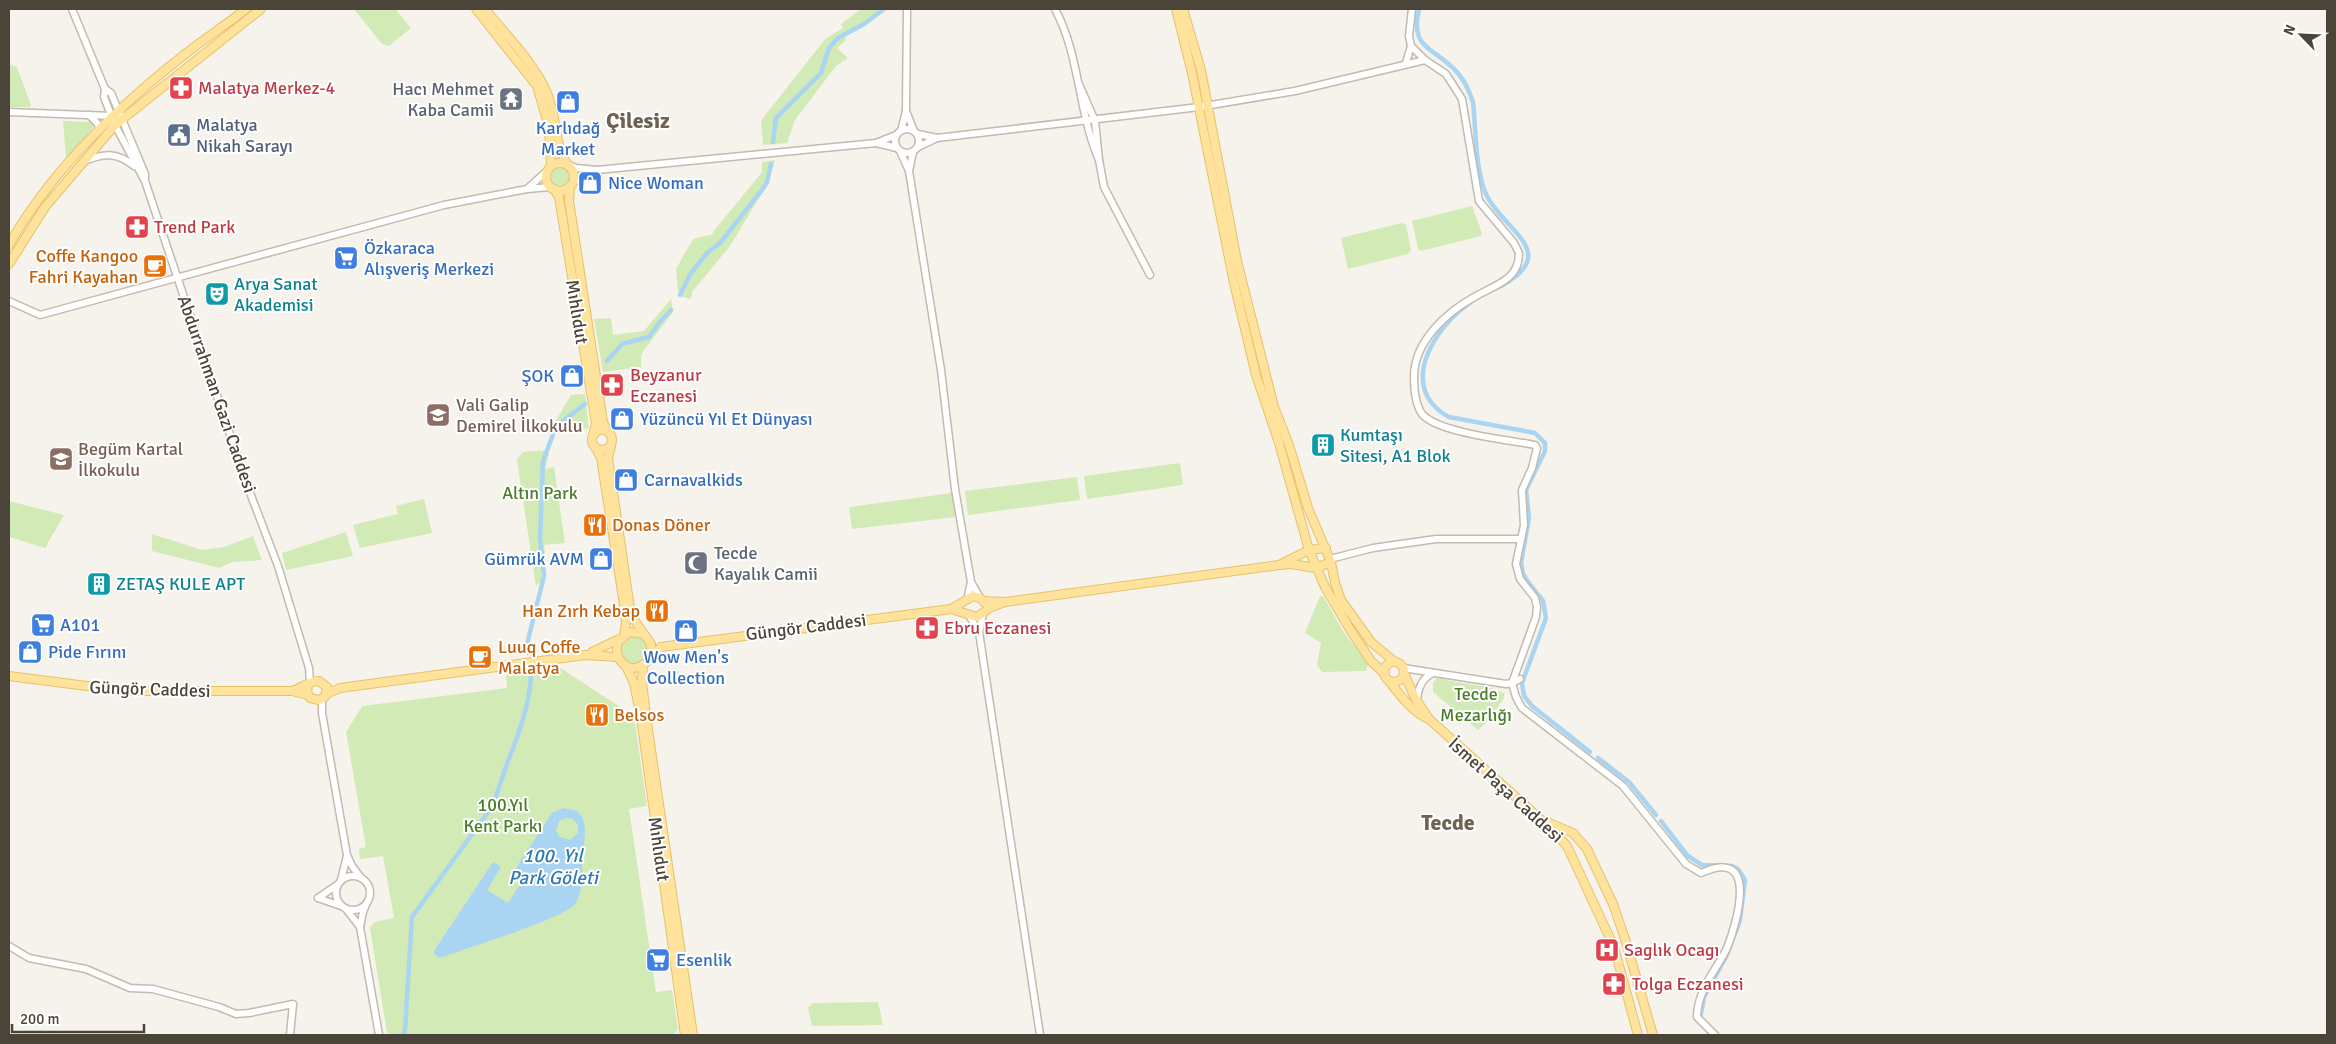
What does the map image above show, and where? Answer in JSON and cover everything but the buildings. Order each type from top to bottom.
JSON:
[{"type":"main road","points":[[9,245],[30,210],[115,114],[185,54],[246,9]]},
{"type":"main road","points":[[9,264],[36,218],[119,122],[260,9]]},
{"type":"main road","points":[[476,9],[537,86],[549,128],[549,168],[546,179],[552,188],[563,190],[572,184],[574,173],[560,150],[549,97],[541,80],[485,9]]},
{"type":"main road","points":[[1176,9],[1203,106],[1260,356],[1308,508],[1331,561],[1335,583],[1346,609],[1372,642],[1404,671],[1416,700],[1429,720]]},
{"type":"main road","points":[[1183,9],[1201,70],[1203,106],[1234,283],[1256,375],[1282,452],[1309,550],[1316,568],[1351,632],[1371,661],[1422,716],[1429,720]]},
{"type":"main road","points":[[549,168],[560,163],[568,164]]},
{"type":"main road","name":"Mıhlıdut","points":[[572,184],[569,201],[603,422],[607,431]]},
{"type":"main road","name":"Mıhlıdut","points":[[552,188],[559,197],[596,423],[593,436]]},
{"type":"main road","points":[[585,655],[621,637],[635,632],[646,637],[661,647],[643,665],[632,668],[626,666],[618,657],[616,648],[621,637],[626,622],[601,458],[592,442],[593,436],[601,430],[607,431],[612,439],[608,458],[630,608],[633,618],[646,637],[652,650],[651,656]]},
{"type":"main road","points":[[596,448],[602,451],[611,446]]},
{"type":"main road","points":[[1279,565],[1309,550],[1326,548]]},
{"type":"main road","points":[[951,609],[973,596],[1005,602],[1279,565],[1291,564],[1316,568],[1331,561]]},
{"type":"main road","points":[[982,599],[984,612]]},
{"type":"main road","points":[[966,601],[968,614]]},
{"type":"main road","points":[[951,609],[977,617],[1005,602]]},
{"type":"main road","name":"Güngör Caddesi","points":[[661,647],[951,609]]},
{"type":"main road","points":[[340,688],[322,682],[324,696],[340,688],[585,655],[618,657]]},
{"type":"main road","points":[[1384,674],[1386,667],[1395,662]]},
{"type":"main road","name":"Mıhlıdut","points":[[643,665],[642,682],[646,716],[694,1032]]},
{"type":"main road","name":"Mıhlıdut","points":[[626,666],[634,683],[641,718],[685,1035]]},
{"type":"main road","points":[[1389,681],[1399,681],[1404,671]]},
{"type":"main road","name":"Güngör Caddesi","points":[[9,676],[126,691],[292,692],[310,697],[324,696]]},
{"type":"main road","name":"Güngör Caddesi","points":[[292,692],[309,684],[322,682]]},
{"type":"main road","points":[[309,684],[310,697]]},
{"type":"main road","name":"İsmet Paşa Caddesi","points":[[1429,720],[1540,819],[1567,846],[1614,947],[1638,1035]]},
{"type":"main road","points":[[1540,819],[1573,832],[1587,850],[1626,939],[1653,1035]]},
{"type":"street","points":[[72,9],[105,89],[111,94],[115,114],[145,174],[145,181]]},
{"type":"street","points":[[907,9],[906,111],[895,142],[909,171],[941,370],[955,489],[971,582],[982,599]]},
{"type":"street","points":[[1055,9],[1062,24],[1078,82],[1086,122],[1099,160]]},
{"type":"street","points":[[1406,63],[1411,46],[1409,36],[1412,9]]},
{"type":"street","points":[[1411,46],[1425,60],[1446,74],[1462,99],[1479,201],[1520,253],[1516,269],[1508,278],[1455,308],[1421,347],[1414,374],[1414,391],[1422,413],[1435,423],[1474,434],[1535,446],[1537,454],[1522,490],[1524,525],[1516,564],[1520,579],[1535,598],[1537,607],[1534,625],[1512,683],[1522,708],[1623,786],[1686,864],[1701,873],[1711,869],[1728,868],[1736,873],[1740,882],[1741,893],[1734,924],[1726,949],[1697,1004],[1697,1017],[1715,1035]]},
{"type":"street","points":[[876,143],[906,154],[937,138],[1095,121],[1203,106],[1295,91],[1425,60]]},
{"type":"street","points":[[1078,82],[1095,121],[1104,188],[1150,275]]},
{"type":"street","points":[[906,111],[920,141],[918,147]]},
{"type":"street","points":[[9,112],[88,115],[115,114]]},
{"type":"street","points":[[88,115],[96,121],[99,131]]},
{"type":"street","name":"Abdurrahman Gazi Caddesi","points":[[119,122],[136,167],[145,181],[247,485],[278,566],[309,668],[309,684]]},
{"type":"street","points":[[568,164],[576,168],[597,170],[876,143],[907,129],[937,138]]},
{"type":"street","points":[[909,171],[913,152]]},
{"type":"street","points":[[83,162],[110,154],[123,157],[136,167]]},
{"type":"street","points":[[527,189],[549,168]]},
{"type":"street","points":[[572,184],[597,170]]},
{"type":"street","points":[[9,301],[40,315],[444,205],[527,189],[552,188]]},
{"type":"street","points":[[1331,561],[1373,548],[1436,539],[1521,539]]},
{"type":"street","points":[[966,601],[971,582]]},
{"type":"street","points":[[984,612],[979,632],[1040,1035]]},
{"type":"street","points":[[968,614],[979,632]]},
{"type":"street","name":"Abdurrahman Gazi Caddesi","points":[[309,668],[322,682]]},
{"type":"street","points":[[1404,671],[1434,672],[1512,683],[1520,679]]},
{"type":"street","points":[[1416,700],[1423,681],[1434,672]]},
{"type":"street","points":[[324,696],[322,712],[347,855],[352,866],[370,890],[362,912],[360,927],[379,1035]]},
{"type":"street","points":[[310,697],[322,712]]},
{"type":"street","points":[[347,855],[336,895],[360,927]]},
{"type":"street","points":[[361,878],[350,876],[318,898],[344,907],[358,909],[367,902]]},
{"type":"street","points":[[9,946],[29,958],[86,969],[130,988],[153,989],[219,1006],[236,1014],[249,1014],[293,1004],[290,1035]]},
{"type":"green space","points":[[354,9],[395,9],[411,28],[389,46],[382,44]]},
{"type":"green space","points":[[861,9],[885,9],[845,37],[846,40],[837,48],[848,58],[836,66],[795,120],[787,143],[763,145],[761,122],[763,118],[825,39],[843,28],[841,24]]},
{"type":"green space","points":[[11,65],[17,67],[31,105],[30,107],[9,107],[9,67]]},
{"type":"green space","points":[[63,121],[89,122],[94,126],[66,159]]},
{"type":"green space","points":[[775,160],[768,183],[730,246],[692,292],[691,299],[683,297],[678,291],[676,269],[693,239],[714,234],[713,232],[762,172],[762,162]]},
{"type":"green space","points":[[561,167],[568,170],[571,177],[568,184],[561,187],[554,184],[551,177],[554,170]]},
{"type":"green space","points":[[1472,206],[1482,233],[1481,236],[1421,251],[1418,249],[1412,221]]},
{"type":"green space","points":[[1402,223],[1406,225],[1411,250],[1408,254],[1348,269],[1341,238]]},
{"type":"green space","points":[[671,299],[673,312],[644,350],[641,356],[641,367],[603,372],[594,319],[611,318],[613,335],[644,331]]},
{"type":"green space","points":[[585,394],[589,428],[548,434],[571,395]]},
{"type":"green space","name":"Altın Park","points":[[546,450],[549,454],[545,469],[554,467],[565,543],[544,545],[546,560],[542,562],[541,581],[536,586],[517,460],[523,452]]},
{"type":"green space","points":[[1180,463],[1183,485],[1087,499],[1084,476]]},
{"type":"green space","points":[[1077,477],[1080,500],[968,515],[965,491]]},
{"type":"green space","points":[[952,493],[956,517],[852,529],[849,507]]},
{"type":"green space","points":[[424,499],[432,533],[360,548],[353,525],[398,514],[396,506]]},
{"type":"green space","points":[[9,501],[64,515],[45,548],[9,537]]},
{"type":"green space","points":[[346,532],[353,556],[286,570],[282,553]]},
{"type":"green space","points":[[152,534],[202,550],[224,547],[253,536],[262,560],[232,562],[219,568],[152,551]]},
{"type":"green space","points":[[1320,596],[1323,596],[1346,636],[1369,662],[1366,671],[1322,672],[1317,665],[1321,643],[1305,633]]},
{"type":"green space","points":[[634,635],[644,639],[648,649],[644,659],[634,663],[624,659],[620,649],[624,639]]},
{"type":"green space","name":"100.Yıl Kent Parkı","points":[[559,667],[634,716],[647,806],[629,809],[656,992],[672,990],[678,1029],[673,1035],[391,1035],[387,1033],[370,928],[374,922],[394,918],[383,856],[360,859],[359,849],[366,847],[346,732],[362,706],[507,688],[506,673]]},
{"type":"green space","name":"Tecde Mezarlığı","points":[[1437,677],[1488,687],[1504,693],[1504,698],[1489,720],[1478,730],[1433,692],[1433,683]]},
{"type":"green space","points":[[878,1002],[883,1025],[812,1026],[808,1008],[813,1003]]},
{"type":"water","name":"100. Yıl Park Göleti","points":[[564,808],[577,811],[583,820],[585,831],[582,880],[580,893],[575,904],[568,910],[535,925],[440,958],[437,957],[434,953],[436,948],[493,862],[501,867],[487,890],[508,903],[526,875],[516,869],[552,813]],"holes":[[[566,818],[573,819],[578,825],[578,833],[570,840],[560,837],[556,831],[559,821]]]},
{"type":"waterway","points":[[773,142],[776,118],[821,73],[829,48],[838,38],[864,24],[884,9]]},
{"type":"waterway","points":[[1419,9],[1417,32],[1420,39],[1424,45],[1446,61],[1461,76],[1473,102],[1478,161],[1482,184],[1486,194],[1494,207],[1523,241],[1528,251],[1527,262],[1519,274],[1501,286]]},
{"type":"waterway","points":[[680,295],[691,273],[707,253],[720,243],[762,190],[767,182],[771,164]]},
{"type":"waterway","points":[[1470,303],[1444,327],[1434,342],[1426,358],[1423,375],[1425,390],[1433,405],[1449,417],[1535,433],[1545,443],[1545,451],[1526,490],[1529,518],[1521,563],[1523,574],[1543,601],[1546,618],[1522,683],[1524,696],[1532,706],[1590,752]]},
{"type":"waterway","points":[[607,361],[622,344],[649,337],[671,310]]},
{"type":"waterway","points":[[528,653],[528,640],[544,576],[540,538],[543,461],[554,432],[563,421],[585,404]]},
{"type":"waterway","points":[[403,1035],[405,1030],[412,917],[494,804],[526,708],[531,675]]},
{"type":"waterway","points":[[1598,758],[1629,782],[1656,815]]},
{"type":"waterway","points":[[1661,821],[1688,856],[1702,865],[1732,866],[1738,869],[1745,880],[1740,920],[1727,955],[1704,997],[1701,1014]]},
{"type":"place","name":"Malatya Merkez-4","points":[[181,88]]},
{"type":"place","name":"Hacı Mehmet Kaba Camii","points":[[511,99]]},
{"type":"place","name":"Karlıdağ Market","points":[[568,102]]},
{"type":"place","name":"Malatya Nikah Sarayı","points":[[179,135]]},
{"type":"place","name":"Nice Woman","points":[[590,183]]},
{"type":"place","name":"Trend Park","points":[[137,227]]},
{"type":"place","name":"Özkaraca Alışveriş Merkezi","points":[[346,258]]},
{"type":"place","name":"Coffe Kangoo Fahri Kayahan","points":[[155,266]]},
{"type":"place","name":"Arya Sanat Akademisi","points":[[217,294]]},
{"type":"place","name":"ŞOK","points":[[572,376]]},
{"type":"place","name":"Beyzanur Eczanesi","points":[[612,385]]},
{"type":"place","name":"Vali Galip Demirel İlkokulu","points":[[438,415]]},
{"type":"place","name":"Yüzüncü Yıl Et Dünyası","points":[[622,419]]},
{"type":"place","name":"Kumtaşı Sitesi, A1 Blok","points":[[1323,445]]},
{"type":"place","name":"Begüm Kartal İlkokulu","points":[[61,459]]},
{"type":"place","name":"Carnavalkids","points":[[626,480]]},
{"type":"place","name":"Donas Döner","points":[[595,525]]},
{"type":"place","name":"Gümrük AVM","points":[[601,559]]},
{"type":"place","name":"Tecde Kayalık Camii","points":[[696,563]]},
{"type":"place","name":"ZETAŞ KULE APT","points":[[99,584]]},
{"type":"place","name":"Han Zırh Kebap","points":[[657,611]]},
{"type":"place","name":"A101","points":[[43,625]]},
{"type":"place","name":"Ebru Eczanesi","points":[[927,628]]},
{"type":"place","name":"Wow Men's Collection","points":[[686,631]]},
{"type":"place","name":"Pide Fırını","points":[[30,652]]},
{"type":"place","name":"Luuq Coffe Malatya","points":[[480,657]]},
{"type":"place","name":"Belsos","points":[[597,715]]},
{"type":"place","name":"Saglık Ocagı","points":[[1607,950]]},
{"type":"place","name":"Esenlik","points":[[658,960]]},
{"type":"place","name":"Tolga Eczanesi","points":[[1614,984]]},
{"type":"district","name":"Çilesiz","points":[[638,120]]},
{"type":"district","name":"Tecde","points":[[1448,822]]}]
